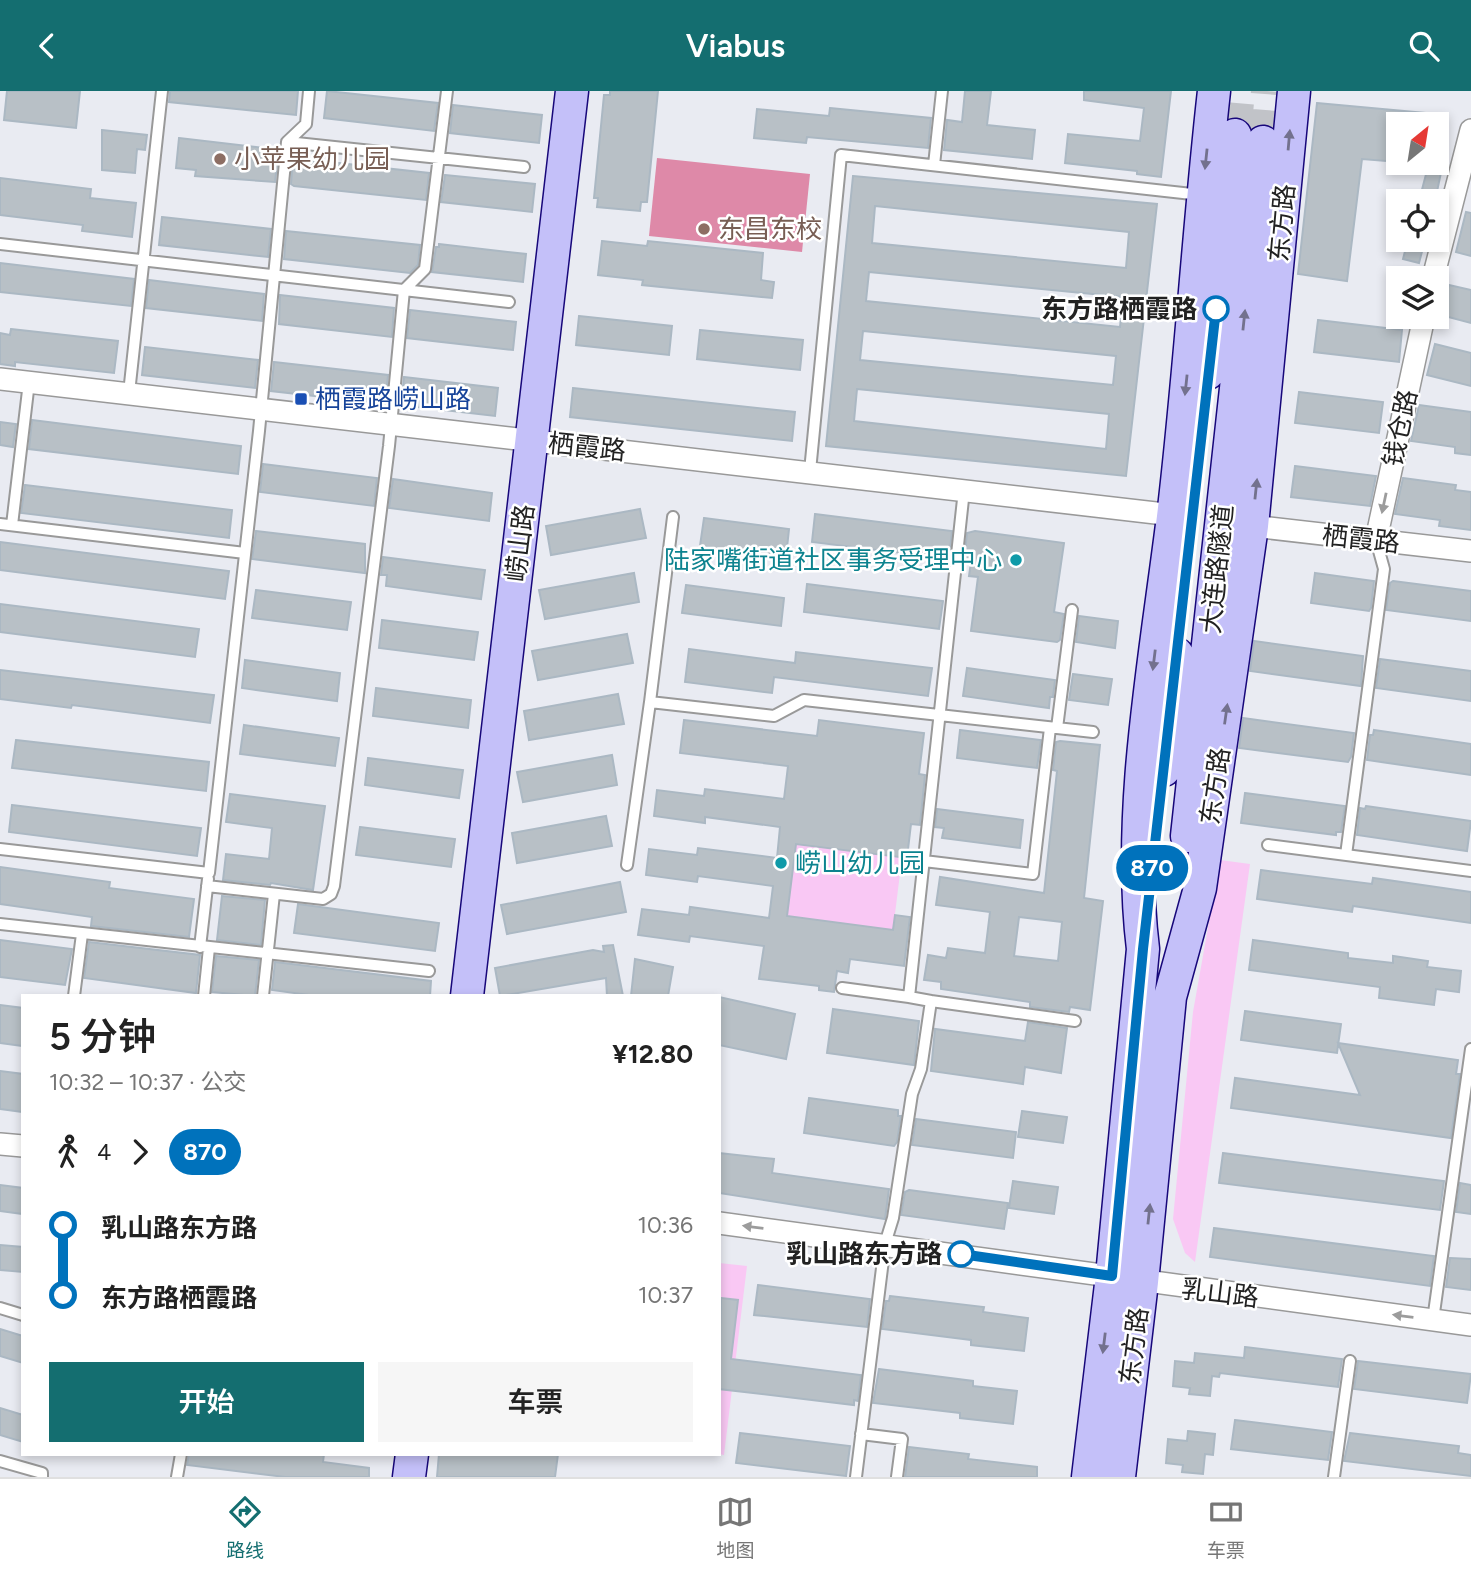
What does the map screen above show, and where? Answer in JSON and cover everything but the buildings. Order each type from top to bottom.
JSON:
[{"type":"main road","name":"崂山路","points":[[467,994],[572,91]]},
{"type":"main road","name":"东方路","points":[[1119,1477],[1143,949],[1137,896],[1147,719],[1173,515],[1214,91]]},
{"type":"main road","name":"东方路","points":[[1088,1477],[1127,1279],[1170,997],[1200,888],[1252,526],[1294,91]]},
{"type":"main road","name":"大连路隧道","points":[[1143,949],[1249,139],[1170,997]]},
{"type":"main road","points":[[410,1477],[412,1456]]},
{"type":"street","points":[[1436,266],[1471,130]]},
{"type":"street","name":"钱仓路","points":[[1377,540],[1421,329]]},
{"type":"street","name":"栖霞路","points":[[0,379],[1173,515]]},
{"type":"street","name":"栖霞路","points":[[1252,526],[1471,551]]},
{"type":"street","points":[[0,1144],[21,1146]]},
{"type":"street","name":"乳山路","points":[[721,1223],[1471,1325]]},
{"type":"lane","points":[[129,393],[162,91]]},
{"type":"lane","points":[[204,994],[207,886],[245,554],[287,142],[306,124],[309,91]]},
{"type":"lane","points":[[207,886],[323,899],[331,894],[334,886],[404,290],[425,269],[447,91]]},
{"type":"lane","points":[[934,166],[942,91]]},
{"type":"lane","points":[[287,142],[524,167]]},
{"type":"lane","points":[[810,471],[841,155],[1203,195]]},
{"type":"lane","points":[[0,244],[509,302]]},
{"type":"lane","points":[[12,525],[29,382]]},
{"type":"lane","points":[[909,997],[964,489]]},
{"type":"lane","points":[[627,865],[673,517]]},
{"type":"lane","points":[[0,524],[245,554]]},
{"type":"lane","points":[[1346,855],[1384,569],[1377,540]]},
{"type":"lane","points":[[924,861],[1033,874],[1072,610]]},
{"type":"lane","points":[[650,702],[775,716],[804,700],[1093,732]]},
{"type":"lane","points":[[1268,845],[1471,871]]},
{"type":"lane","points":[[0,849],[209,873]]},
{"type":"lane","points":[[263,994],[274,894]]},
{"type":"lane","points":[[0,924],[429,971]]},
{"type":"lane","points":[[74,994],[82,934]]},
{"type":"lane","points":[[842,988],[1075,1021]]},
{"type":"lane","points":[[856,1477],[885,1244],[893,1218],[912,1094],[921,1069],[931,1000]]},
{"type":"lane","points":[[1433,1320],[1468,1092],[1471,1049]]},
{"type":"lane","points":[[0,1308],[21,1314]]},
{"type":"lane","points":[[1334,1477],[1350,1361]]},
{"type":"lane","points":[[861,1434],[902,1439],[897,1477]]},
{"type":"lane","points":[[177,1477],[181,1456]]},
{"type":"lane","points":[[0,1461],[42,1473],[42,1477]]},
{"type":"shaded area","points":[[657,158],[810,174],[802,252],[649,236]]},
{"type":"shaded area","points":[[788,843],[902,857],[893,930],[779,915],[787,897],[790,880]]},
{"type":"shaded area","points":[[1220,860],[1250,864],[1195,1262],[1185,1253],[1173,1219],[1193,1012]]},
{"type":"shaded area","points":[[721,1263],[747,1266],[724,1455],[721,1454]]},
{"type":"tunnel","points":[[1235,135],[1239,91]]},
{"type":"tunnel","points":[[1263,142],[1267,91]]},
{"type":"bus line","name":"870","points":[[961,1254],[1112,1276],[1143,949],[1216,309]]},
{"type":"place","name":"小苹果幼儿园","points":[[220,159]]},
{"type":"place","name":"东昌东校","points":[[704,229]]},
{"type":"place","name":"东方路栖霞路","points":[[1216,309]]},
{"type":"place","name":"栖霞路崂山路","points":[[301,399]]},
{"type":"place","name":"陆家嘴街道社区事务受理中心","points":[[1016,560]]},
{"type":"place","name":"崂山幼儿园","points":[[781,863]]},
{"type":"place","name":"乳山路东方路","points":[[961,1254]]}]
